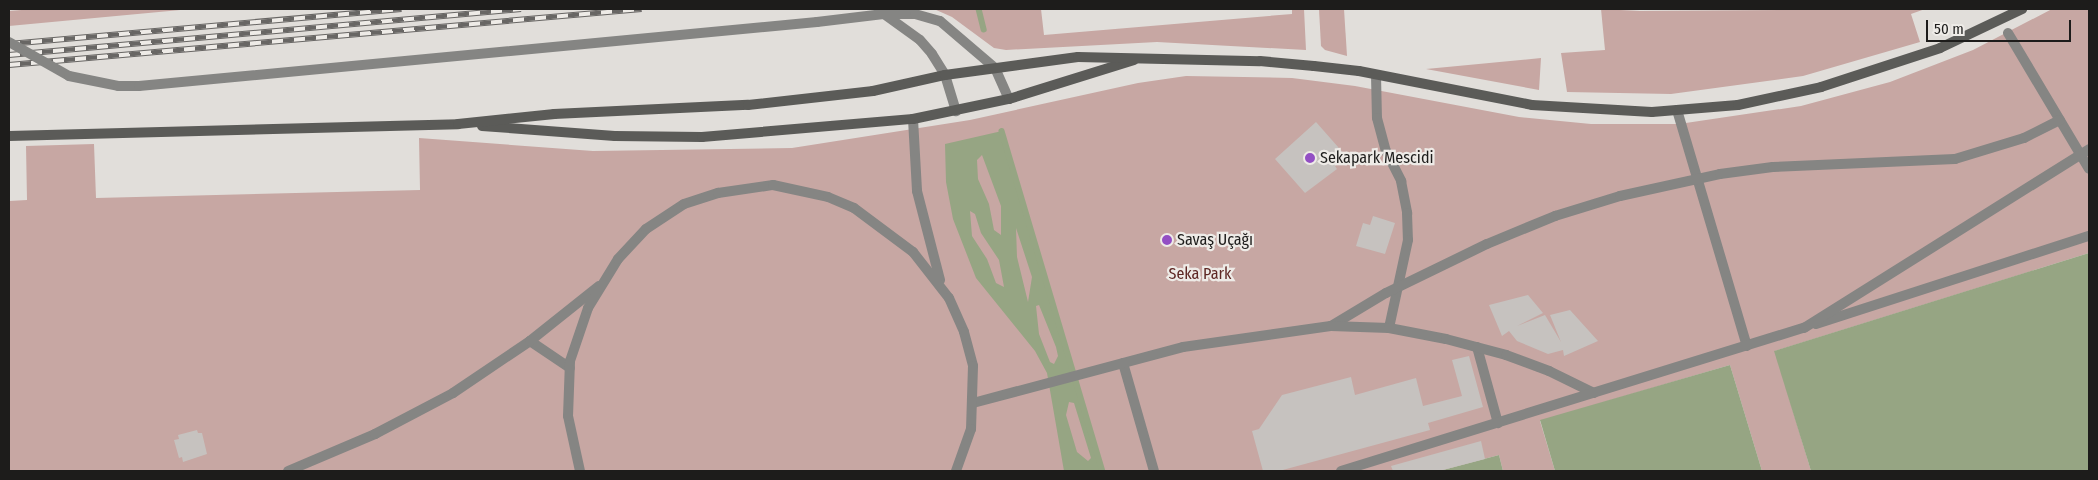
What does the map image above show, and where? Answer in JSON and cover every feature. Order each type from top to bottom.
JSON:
[{"type":"main road","points":[[9,136],[458,124],[554,114],[748,105],[873,91],[945,74],[1078,58],[1144,57],[1260,61],[1376,76],[1532,105],[1623,112],[1677,110],[1765,101],[1821,87],[1940,48],[2022,9]]},
{"type":"main road","points":[[458,124],[622,136],[702,137],[913,119],[1009,99],[1144,57]]},
{"type":"street","points":[[884,14],[920,40],[945,74],[956,111]]},
{"type":"street","points":[[9,42],[69,76],[92,82],[139,86],[817,22],[884,14],[915,14],[940,21],[995,68],[1009,99]]},
{"type":"street","points":[[2008,33],[2060,120],[2085,152],[2089,169]]},
{"type":"street","points":[[1376,76],[1377,118],[1386,151],[1401,181],[1407,213],[1408,240],[1396,288],[1389,328]]},
{"type":"street","points":[[1677,110],[1747,346]]},
{"type":"street","points":[[913,119],[917,191],[943,290]]},
{"type":"street","points":[[1331,326],[1396,288],[1487,244],[1555,216],[1620,196],[1696,179],[1781,166],[1955,159],[2024,138],[2060,120]]},
{"type":"street","points":[[1804,328],[2085,152]]},
{"type":"street","points":[[580,471],[568,416],[570,368],[576,336],[602,284],[618,259],[646,229],[684,204],[718,193],[773,185],[828,197],[854,208],[913,252],[943,290],[964,332],[973,366],[971,429],[956,471]]},
{"type":"street","points":[[1341,471],[1747,346],[2089,236]]},
{"type":"street","points":[[288,471],[367,438],[453,393],[530,341],[602,284]]},
{"type":"street","points":[[973,403],[1123,362],[1210,341],[1331,326],[1389,328],[1477,347],[1549,371],[1594,393]]},
{"type":"street","points":[[530,341],[570,368]]},
{"type":"street","points":[[1477,347],[1498,423]]},
{"type":"street","points":[[1123,362],[1154,471]]},
{"type":"green space","points":[[34,9],[191,9],[9,26],[9,11]]},
{"type":"green space","points":[[934,9],[1041,9],[1044,35],[1292,14],[1292,9],[1304,9],[1306,50],[1157,42],[1006,50],[994,48],[952,17]]},
{"type":"green space","points":[[1319,9],[1344,9],[1347,56],[1325,50],[1321,46]]},
{"type":"green space","points":[[1601,9],[1640,11],[1925,9],[1911,14],[1920,42],[1803,76],[1671,94],[1567,92],[1561,53],[1605,50]]},
{"type":"green space","name":"Seka Park","points":[[2052,9],[2089,9],[2089,253],[1775,351],[1811,471],[1762,471],[1730,365],[1540,421],[1555,471],[1503,471],[1499,455],[1439,471],[9,471],[9,201],[27,200],[26,146],[94,144],[96,198],[420,190],[419,138],[593,151],[792,148],[970,120],[1138,83],[1186,76],[1292,78],[1355,86],[1519,117],[1591,124],[1679,124],[1801,106],[1890,82],[1973,50]]},
{"type":"green space","points":[[1541,58],[1539,90],[1426,69]]},
{"type":"shaded area","points":[[1002,131],[1102,471],[1064,471],[1047,373],[1035,351],[976,278],[953,219],[946,182],[945,144]],"holes":[[[982,155],[1001,206],[1001,235],[994,230],[989,204],[978,179],[977,160]],[[970,211],[975,214],[981,233],[999,260],[1004,287],[996,283],[987,259],[972,236]],[[1016,228],[1032,277],[1028,302],[1017,257]],[[1039,305],[1056,347],[1058,356],[1054,364],[1050,362],[1039,334],[1036,306]],[[1069,402],[1074,403],[1091,458],[1088,461],[1077,452],[1066,415]]]},
{"type":"shaded area","points":[[2089,253],[2089,471],[1811,471],[1774,351]]},
{"type":"shaded area","points":[[1730,365],[1762,471],[1555,471],[1540,420]]},
{"type":"shaded area","points":[[1499,455],[1503,471],[1439,471]]},
{"type":"building","name":"Sekapark Mescidi","points":[[1316,122],[1346,156],[1335,166],[1337,169],[1305,193],[1275,159]]},
{"type":"building","points":[[1373,216],[1395,223],[1385,254],[1356,246],[1363,223],[1370,225]]},
{"type":"building","points":[[1528,295],[1543,313],[1517,326],[1545,315],[1561,342],[1550,315],[1570,310],[1598,341],[1564,356],[1563,350],[1548,354],[1517,341],[1509,331],[1502,336],[1489,305]]},
{"type":"building","points":[[1469,356],[1483,407],[1428,423],[1430,430],[1279,471],[1263,471],[1252,431],[1259,429],[1282,395],[1351,377],[1355,395],[1416,378],[1423,406],[1462,396],[1452,360]]},
{"type":"building","points":[[197,430],[198,433],[202,433],[207,454],[183,462],[182,457],[179,458],[174,440],[179,439],[178,435]]},
{"type":"building","points":[[1481,441],[1485,459],[1439,471],[1393,471],[1391,466]]},
{"type":"waterway","points":[[979,9],[984,29]]},
{"type":"waterway","points":[[1002,131],[1103,471]]},
{"type":"railway","points":[[9,44],[401,9]]},
{"type":"railway","points":[[9,55],[521,9]]},
{"type":"railway","points":[[9,65],[642,9]]},
{"type":"place","name":"Sekapark Mescidi","points":[[1310,158]]},
{"type":"place","name":"Savaş Uçağı","points":[[1167,240]]}]
